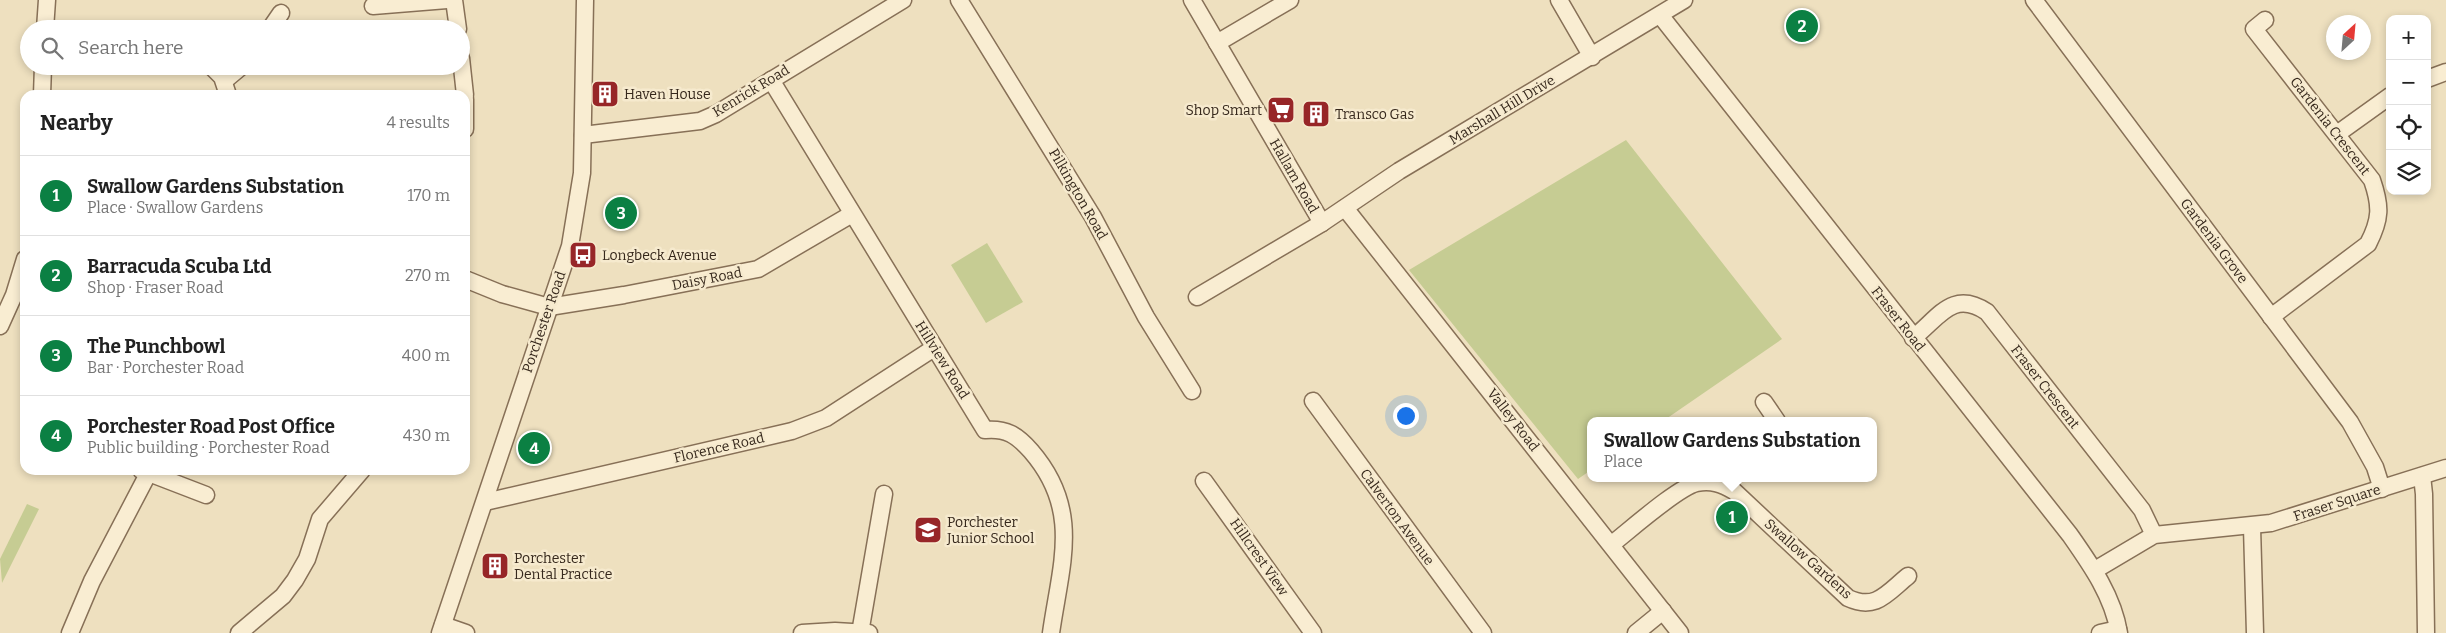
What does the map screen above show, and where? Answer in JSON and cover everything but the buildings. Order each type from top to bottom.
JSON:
[{"type":"street","points":[[46,20],[47,0]]},
{"type":"street","points":[[373,6],[447,0]]},
{"type":"street","points":[[454,0],[457,20]]},
{"type":"street","name":"Porchester Road","points":[[442,629],[574,230],[582,173],[583,135],[581,112],[585,0]]},
{"type":"street","name":"Kenrick Road","points":[[583,135],[700,120],[716,114],[903,0]]},
{"type":"street","name":"Pilkington Road","points":[[959,0],[1093,218],[1146,316],[1192,391]]},
{"type":"street","name":"Hallam Road","points":[[1192,0],[1322,223]]},
{"type":"street","points":[[1217,43],[1290,0]]},
{"type":"street","points":[[1559,0],[1592,57]]},
{"type":"street","name":"Marshall Hill Drive","points":[[1197,297],[1322,223],[1399,171],[1592,57],[1684,0]]},
{"type":"street","name":"Gardenia Grove","points":[[2034,0],[2350,422],[2375,467],[2382,489]]},
{"type":"street","points":[[276,20],[281,12]]},
{"type":"street","name":"Fraser Road","points":[[1660,15],[2095,570],[2119,631]]},
{"type":"street","name":"Gardenia Crescent","points":[[2265,20],[2254,29],[2372,180],[2379,199],[2376,229],[2368,244],[2271,317]]},
{"type":"street","points":[[2431,78],[2446,72]]},
{"type":"street","points":[[42,90],[43,75]]},
{"type":"street","points":[[217,75],[226,88],[235,75]]},
{"type":"street","points":[[463,75],[464,90]]},
{"type":"street","name":"Hillview Road","points":[[771,80],[985,430],[999,428],[1010,432],[1021,440],[1038,459],[1058,494],[1066,534],[1050,633]]},
{"type":"street","points":[[2337,134],[2386,99]]},
{"type":"street","name":"Valley Road","points":[[1345,208],[1612,544],[1680,633]]},
{"type":"street","name":"Daisy Road","points":[[549,307],[758,269],[852,214]]},
{"type":"street","points":[[0,326],[14,295],[20,275]]},
{"type":"street","points":[[470,281],[502,294],[549,307]]},
{"type":"street","name":"Fraser Crescent","points":[[1913,338],[1933,322],[1943,310],[1955,304],[1966,303],[1977,306],[1987,312],[2142,510],[2154,535]]},
{"type":"street","name":"Florence Road","points":[[485,502],[792,431],[826,418],[934,348]]},
{"type":"street","name":"Calverton Avenue","points":[[1313,401],[1483,633]]},
{"type":"street","points":[[1764,402],[1774,417]]},
{"type":"street","name":"Fraser Square","points":[[2095,570],[2154,535],[2202,529],[2252,527],[2286,520],[2446,468]]},
{"type":"street","points":[[70,633],[92,581],[144,475]]},
{"type":"street","points":[[153,475],[206,495]]},
{"type":"street","points":[[239,633],[283,596],[307,559],[320,519],[358,475]]},
{"type":"street","points":[[2422,476],[2424,494],[2426,633]]},
{"type":"street","name":"Hillcrest View","points":[[1204,481],[1313,633]]},
{"type":"street","name":"Swallow Gardens","points":[[1612,544],[1686,487],[1706,482],[1737,484],[1848,598],[1867,604],[1876,601],[1908,576]]},
{"type":"street","points":[[802,633],[863,633],[884,494]]},
{"type":"street","points":[[2252,527],[2255,633]]},
{"type":"street","points":[[1636,633],[1663,611]]},
{"type":"street","points":[[442,629],[466,633]]},
{"type":"street","points":[[2100,633],[2119,631]]},
{"type":"green space","points":[[1626,140],[1782,339],[1669,417],[1587,417],[1587,473],[1578,479],[1409,270]]},
{"type":"green space","points":[[987,243],[1023,302],[986,323],[951,265]]},
{"type":"green space","points":[[27,504],[39,509],[2,583],[0,559]]},
{"type":"place","name":"Barracuda Scuba Ltd","points":[[1802,26]]},
{"type":"place","name":"Haven House","points":[[605,94]]},
{"type":"place","name":"Shop Smart","points":[[1281,110]]},
{"type":"place","name":"Transco Gas","points":[[1316,114]]},
{"type":"place","name":"The Punchbowl","points":[[621,213]]},
{"type":"place","name":"Longbeck Avenue","points":[[583,255]]},
{"type":"place","name":"Porchester Road Post Office","points":[[534,448]]},
{"type":"place","name":"Swallow Gardens Substation","points":[[1732,517]]},
{"type":"place","name":"Porchester Junior School","points":[[928,530]]},
{"type":"place","name":"Porchester Dental Practice","points":[[495,566]]}]
